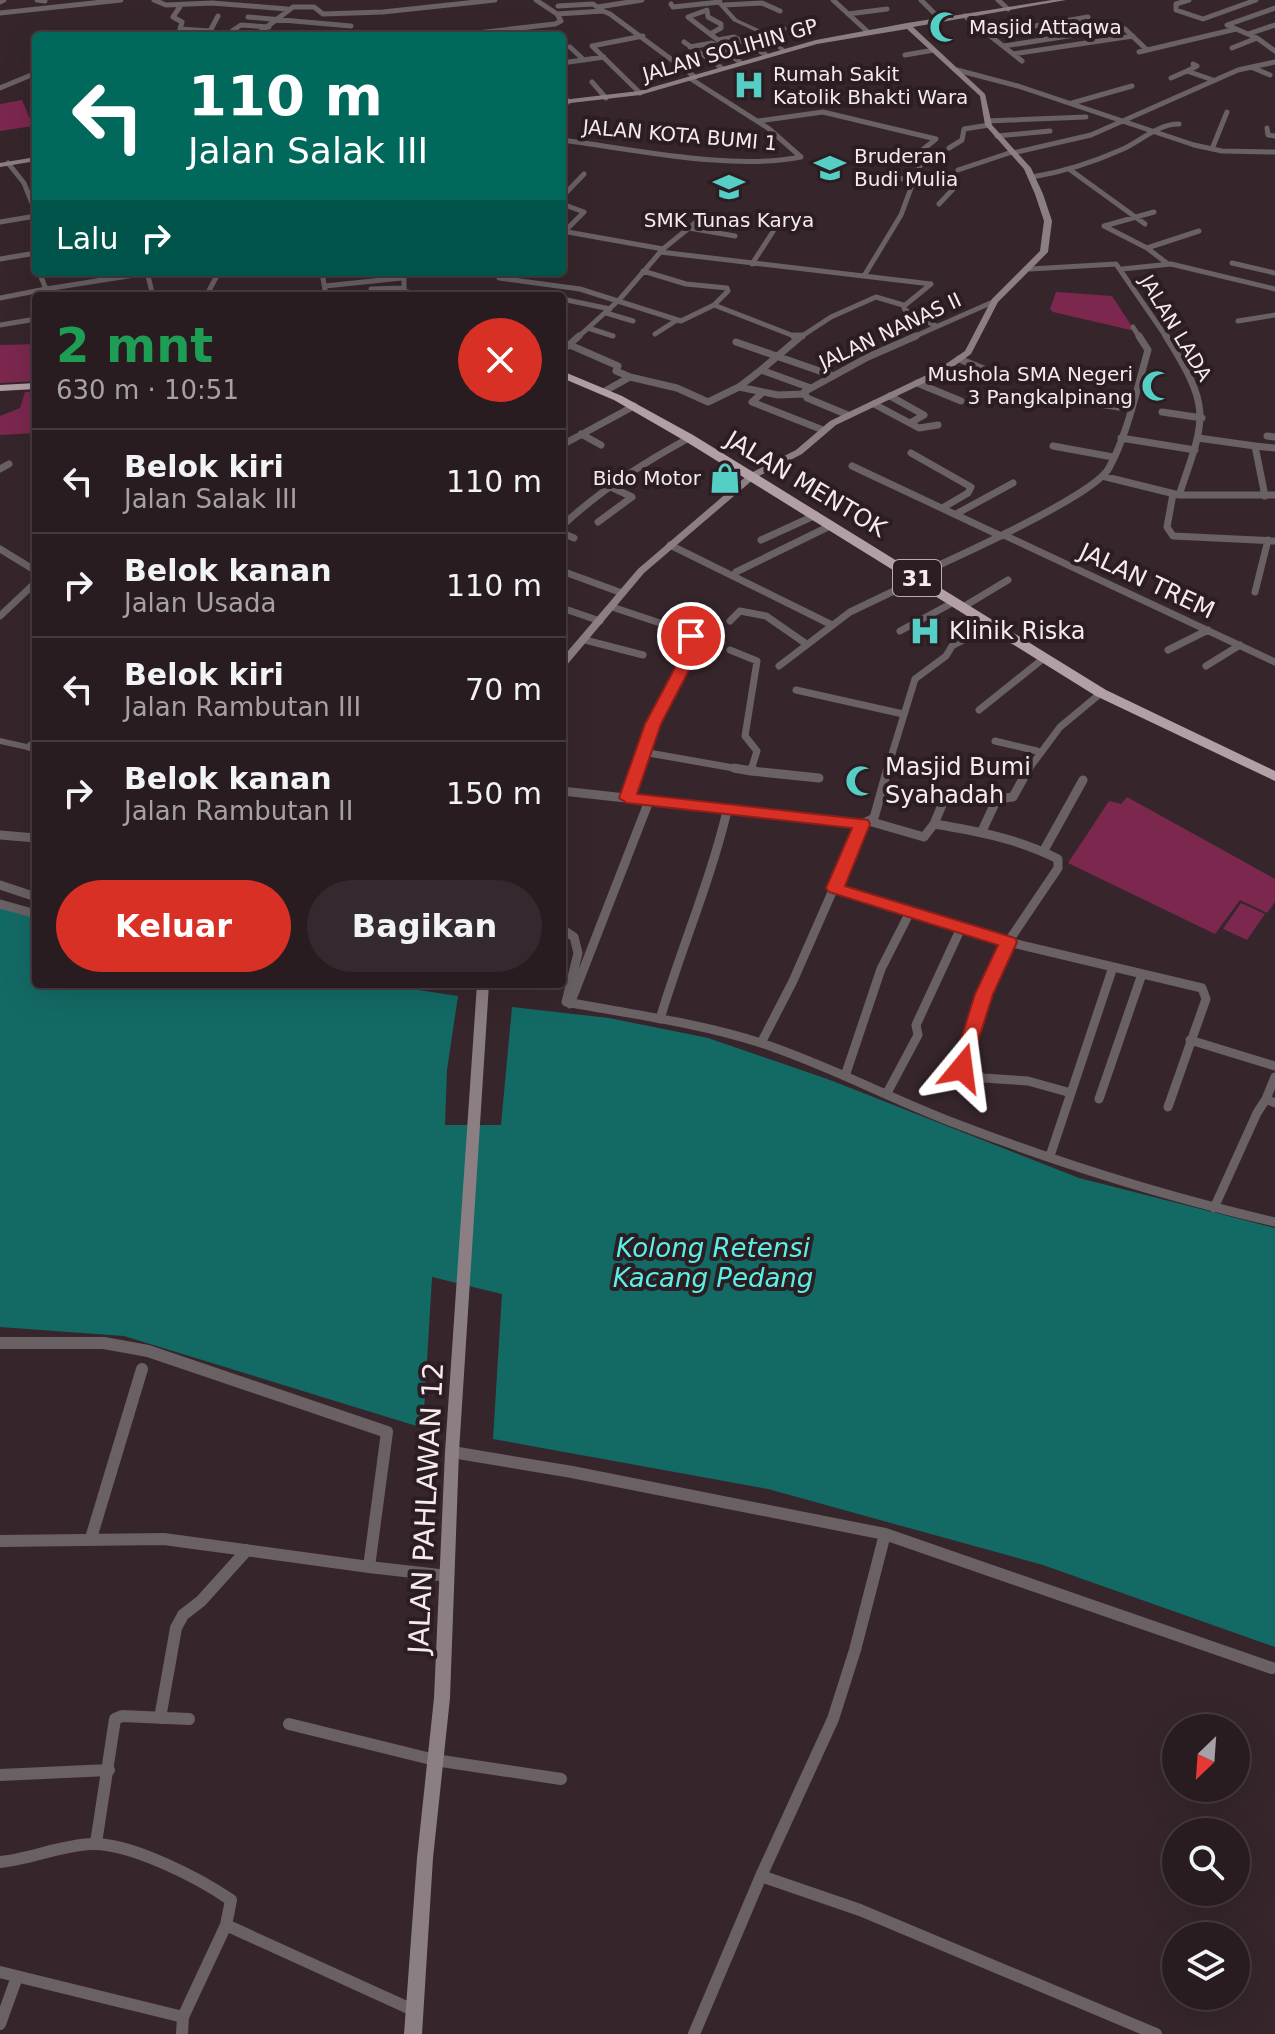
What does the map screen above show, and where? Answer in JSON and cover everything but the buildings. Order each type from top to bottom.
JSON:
[{"type":"highway","name":"JALAN MENTOK","points":[[566,376],[605,391],[689,438],[1101,693],[1275,777]]},
{"type":"highway","points":[[0,388],[32,386]]},
{"type":"main road","name":"JALAN SOLIHIN GP","points":[[566,102],[640,93],[765,54],[868,32],[1063,0]]},
{"type":"main road","points":[[566,660],[622,593],[670,545],[752,476],[799,452],[823,430],[848,415],[917,383],[959,359],[973,346],[995,301],[1044,252],[1048,221],[1032,177],[988,123],[983,95],[907,25]]},
{"type":"main road","points":[[4,164],[32,160]]},
{"type":"main road","name":"JALAN PAHLAWAN 12","points":[[413,2034],[442,1698],[452,1452],[483,988]]},
{"type":"street","points":[[37,0],[45,1]]},
{"type":"street","points":[[57,9],[73,0]]},
{"type":"street","points":[[0,13],[121,0]]},
{"type":"street","points":[[154,0],[157,4],[207,3],[287,9],[306,6],[318,8],[319,13],[323,14],[383,12],[493,0]]},
{"type":"street","points":[[485,32],[561,21],[557,14],[536,0]]},
{"type":"street","points":[[557,14],[642,0]]},
{"type":"street","points":[[834,1],[850,0]]},
{"type":"street","points":[[921,0],[941,20]]},
{"type":"street","points":[[998,0],[1008,9]]},
{"type":"street","points":[[1189,0],[1176,4],[1176,10],[1191,17],[1207,18],[1254,1],[1273,10]]},
{"type":"street","points":[[671,4],[673,7],[766,1],[774,3],[780,11]]},
{"type":"street","points":[[834,1],[868,32]]},
{"type":"street","points":[[185,3],[173,17],[182,23],[181,29],[201,32]]},
{"type":"street","points":[[720,3],[735,20],[763,33],[783,50]]},
{"type":"street","points":[[558,6],[590,4],[600,9]]},
{"type":"street","points":[[1242,5],[1275,19]]},
{"type":"street","points":[[261,32],[287,9]]},
{"type":"street","name":"JALAN KOTA BUMI 1","points":[[566,140],[755,161],[791,161],[801,157],[758,121],[693,78],[620,19],[600,9]]},
{"type":"street","points":[[848,14],[887,9]]},
{"type":"street","points":[[710,34],[721,28],[721,24],[708,17],[707,10],[688,15],[688,17],[710,34],[718,40],[734,37],[765,54]]},
{"type":"street","points":[[1227,25],[1273,10]]},
{"type":"street","points":[[1199,15],[1257,38],[1274,49]]},
{"type":"street","points":[[209,32],[218,16]]},
{"type":"street","points":[[965,16],[1022,61]]},
{"type":"street","points":[[248,17],[351,26]]},
{"type":"street","points":[[988,34],[1088,17]]},
{"type":"street","points":[[232,31],[241,25],[269,27]]},
{"type":"street","points":[[1248,34],[1275,25]]},
{"type":"street","points":[[1004,46],[1119,28],[1147,50]]},
{"type":"street","points":[[763,33],[784,29]]},
{"type":"street","points":[[1139,52],[1236,29]]},
{"type":"street","points":[[640,93],[592,46],[643,36]]},
{"type":"street","points":[[1013,54],[1133,36]]},
{"type":"street","points":[[1232,48],[1257,38]]},
{"type":"street","points":[[684,42],[722,68]]},
{"type":"street","points":[[690,47],[710,42],[740,62]]},
{"type":"street","points":[[570,47],[584,60]]},
{"type":"street","points":[[905,55],[934,50]]},
{"type":"street","points":[[709,59],[728,54]]},
{"type":"street","points":[[566,62],[604,57]]},
{"type":"street","points":[[958,170],[1013,152],[1091,135],[1248,66],[1275,62]]},
{"type":"street","points":[[1171,78],[1197,66],[1193,64]]},
{"type":"street","points":[[1248,66],[1270,75]]},
{"type":"street","points":[[957,70],[1072,103],[1212,149],[1275,152]]},
{"type":"street","points":[[1187,71],[1213,80]]},
{"type":"street","points":[[0,88],[32,75]]},
{"type":"street","points":[[592,82],[606,98]]},
{"type":"street","points":[[1072,103],[1132,86]]},
{"type":"street","points":[[758,121],[823,112],[931,136],[935,141],[916,155],[920,166],[901,215],[864,276]]},
{"type":"street","points":[[1212,149],[1227,112]]},
{"type":"street","points":[[949,148],[962,140],[962,130],[988,123],[1086,117]]},
{"type":"street","points":[[1032,177],[1069,169],[1156,133],[1165,124],[1179,124]]},
{"type":"street","points":[[1267,128],[1268,135],[1275,136]]},
{"type":"street","points":[[997,136],[1050,131]]},
{"type":"street","points":[[4,164],[24,183],[32,204]]},
{"type":"street","points":[[1069,169],[1145,224]]},
{"type":"street","points":[[566,193],[584,174]]},
{"type":"street","points":[[885,177],[956,186],[939,204]]},
{"type":"street","points":[[566,205],[584,212],[566,228]]},
{"type":"street","points":[[1154,212],[1104,226],[1147,248],[1168,264]]},
{"type":"street","points":[[566,348],[619,300],[661,251],[705,215]]},
{"type":"street","points":[[0,222],[32,216]]},
{"type":"street","points":[[689,228],[735,236]]},
{"type":"street","points":[[752,264],[774,230]]},
{"type":"street","points":[[1147,248],[1199,231]]},
{"type":"street","points":[[566,232],[661,251],[931,284],[904,306]]},
{"type":"street","points":[[0,259],[32,253]]},
{"type":"street","points":[[1232,263],[1275,273]]},
{"type":"street","name":"JALAN LADA","points":[[1030,269],[1112,264],[1122,269],[1189,374],[1200,400],[1202,418],[1195,450],[1176,494],[1167,527],[1173,536],[1272,541]]},
{"type":"street","points":[[1122,269],[1168,264],[1275,289]]},
{"type":"street","points":[[499,276],[580,289],[685,321],[714,305],[728,291],[727,288],[686,284],[643,271]]},
{"type":"street","points":[[41,276],[46,289]]},
{"type":"street","points":[[0,298],[128,276]]},
{"type":"street","points":[[323,276],[326,292]]},
{"type":"street","points":[[325,286],[396,276]]},
{"type":"street","points":[[402,288],[403,276]]},
{"type":"street","points":[[371,289],[402,288],[411,292]]},
{"type":"street","points":[[566,341],[618,366],[616,371],[630,377],[677,388],[710,402],[739,387],[799,338],[831,317],[873,298],[904,306],[905,310],[936,326]]},
{"type":"street","points":[[566,300],[633,321]]},
{"type":"street","name":"JALAN NANAS II","points":[[848,415],[806,391],[831,375],[995,301]]},
{"type":"street","points":[[714,305],[799,338]]},
{"type":"street","points":[[1238,321],[1275,315]]},
{"type":"street","points":[[0,325],[32,320]]},
{"type":"street","points":[[655,334],[677,320]]},
{"type":"street","points":[[779,666],[805,643],[850,612],[1002,536],[1108,471],[1148,350],[1133,327]]},
{"type":"street","points":[[588,328],[613,336]]},
{"type":"street","points":[[736,342],[831,375]]},
{"type":"street","points":[[959,359],[991,372]]},
{"type":"street","points":[[761,370],[806,391]]},
{"type":"street","points":[[605,391],[630,377]]},
{"type":"street","points":[[917,383],[961,401]]},
{"type":"street","points":[[739,387],[762,393],[806,391]]},
{"type":"street","points":[[762,393],[752,402],[823,430]]},
{"type":"street","points":[[994,396],[1043,395],[1131,409]]},
{"type":"street","points":[[890,396],[924,415],[910,423]]},
{"type":"street","points":[[874,404],[927,429],[938,425]]},
{"type":"street","points":[[566,443],[634,406]]},
{"type":"street","points":[[1162,412],[1202,418]]},
{"type":"street","points":[[581,434],[601,445]]},
{"type":"street","points":[[566,522],[584,505],[657,454],[689,438]]},
{"type":"street","points":[[1121,438],[1195,450]]},
{"type":"street","points":[[1198,438],[1275,448]]},
{"type":"street","points":[[1053,446],[1113,457]]},
{"type":"street","points":[[1255,446],[1265,496]]},
{"type":"street","points":[[911,453],[971,487],[968,493],[944,507]]},
{"type":"street","points":[[0,469],[9,464]]},
{"type":"street","name":"JALAN TREM","points":[[852,466],[1275,662]]},
{"type":"street","points":[[1102,476],[1176,494],[1275,495]]},
{"type":"street","points":[[956,514],[1013,483]]},
{"type":"street","points":[[598,522],[632,497],[611,487]]},
{"type":"street","points":[[761,540],[816,515]]},
{"type":"street","points":[[736,572],[832,525]]},
{"type":"street","points":[[566,535],[574,538]]},
{"type":"street","points":[[1255,592],[1272,541]]},
{"type":"street","points":[[670,545],[832,625]]},
{"type":"street","points":[[0,549],[32,569]]},
{"type":"street","points":[[566,572],[622,593]]},
{"type":"street","points":[[900,631],[1008,580]]},
{"type":"street","points":[[0,616],[32,586]]},
{"type":"street","points":[[612,607],[681,630],[693,639],[692,649],[653,724],[627,798]]},
{"type":"street","points":[[566,609],[600,621]]},
{"type":"street","points":[[730,621],[740,611],[752,611],[776,621],[785,633],[805,643]]},
{"type":"street","points":[[761,1043],[867,823],[911,687],[921,673],[944,658],[952,646],[992,625]]},
{"type":"street","points":[[1168,650],[1208,630]]},
{"type":"street","points":[[585,640],[643,655]]},
{"type":"street","points":[[1206,666],[1240,645]]},
{"type":"street","points":[[730,650],[757,661],[745,738],[757,751],[751,771]]},
{"type":"street","points":[[979,710],[1044,658]]},
{"type":"street","points":[[796,690],[903,714]]},
{"type":"street","points":[[981,833],[998,798],[1014,796],[1037,751],[1071,716],[1101,693]]},
{"type":"street","points":[[0,741],[32,745]]},
{"type":"street","points":[[995,741],[1037,751]]},
{"type":"street","points":[[643,752],[751,771],[819,778]]},
{"type":"street","points":[[1043,852],[1083,780]]},
{"type":"street","points":[[566,791],[727,811],[867,823],[924,837],[942,805]]},
{"type":"street","points":[[570,1004],[649,801]]},
{"type":"street","points":[[660,1019],[680,952],[716,857],[727,811]]},
{"type":"street","points":[[934,824],[981,833],[1058,859],[1059,865],[1008,942],[984,994],[962,1068],[999,1081],[1030,1081],[1071,1093]]},
{"type":"street","points":[[0,835],[32,838]]},
{"type":"street","points":[[0,885],[32,896]]},
{"type":"street","points":[[835,888],[1008,942],[1205,990],[1206,999],[1168,1107]]},
{"type":"street","points":[[0,904],[32,913]]},
{"type":"street","points":[[845,1076],[881,969],[910,912]]},
{"type":"street","points":[[887,1093],[917,1036],[916,1025],[961,928]]},
{"type":"street","points":[[566,933],[577,943],[578,953],[565,999],[570,1004],[660,1019],[761,1043],[957,1124],[1214,1208],[1275,1222]]},
{"type":"street","points":[[1050,1156],[1113,967]]},
{"type":"street","points":[[1099,1099],[1142,974]]},
{"type":"street","points":[[1190,1040],[1275,1066]]},
{"type":"street","points":[[1214,1208],[1270,1101],[1275,1077]]},
{"type":"street","points":[[0,1343],[104,1343],[148,1351],[387,1432],[369,1567]]},
{"type":"street","points":[[91,1538],[142,1369]]},
{"type":"street","points":[[452,1452],[572,1472],[885,1534],[1272,1668]]},
{"type":"street","points":[[693,2034],[832,1721],[858,1646],[885,1534]]},
{"type":"street","points":[[0,1541],[164,1539],[448,1576]]},
{"type":"street","points":[[160,1718],[176,1628],[183,1615],[201,1601],[247,1550]]},
{"type":"street","points":[[96,1843],[115,1719],[122,1716],[189,1719]]},
{"type":"street","points":[[289,1724],[435,1760],[561,1779]]},
{"type":"street","points":[[0,1775],[109,1770]]},
{"type":"street","points":[[0,1862],[24,1860],[96,1843],[168,1866],[231,1900],[226,1925],[183,2017],[182,2034]]},
{"type":"street","points":[[761,1876],[860,1910],[1156,2034]]},
{"type":"street","points":[[226,1925],[413,2010]]},
{"type":"street","points":[[0,1972],[183,2017]]},
{"type":"street","points":[[0,2024],[17,1977]]},
{"type":"shaded area","points":[[22,100],[32,126],[0,131],[0,104]]},
{"type":"shaded area","points":[[1056,292],[1112,296],[1135,331],[1053,312],[1050,309]]},
{"type":"shaded area","points":[[32,344],[32,381],[0,383],[0,345]]},
{"type":"shaded area","points":[[25,392],[32,392],[32,433],[0,435],[0,416],[20,408]]},
{"type":"shaded area","points":[[1127,797],[1275,879],[1275,902],[1267,913],[1240,900],[1215,934],[1068,863],[1109,801],[1121,804]]},
{"type":"shaded area","points":[[1241,903],[1265,914],[1247,940],[1223,929]]},
{"type":"water","name":"Kolong Retensi Kacang Pedang","points":[[0,907],[32,916],[32,988],[405,988],[458,996],[447,1070],[445,1125],[501,1125],[512,1007],[609,1018],[708,1038],[830,1080],[1079,1178],[1275,1228],[1275,1647],[1043,1565],[768,1489],[493,1439],[502,1294],[432,1277],[423,1428],[124,1336],[0,1327]]},
{"type":"place","name":"Masjid Attaqwa","points":[[945,27]]},
{"type":"place","name":"Rumah Sakit Katolik Bhakti Wara","points":[[749,85]]},
{"type":"place","name":"Bruderan Budi Mulia","points":[[830,168]]},
{"type":"place","name":"SMK Tunas Karya","points":[[729,187]]},
{"type":"place","name":"Mushola SMA Negeri 3 Pangkalpinang","points":[[1157,386]]},
{"type":"place","name":"Bido Motor","points":[[725,478]]},
{"type":"place","name":"Klinik Riska","points":[[925,631]]},
{"type":"place","name":"Masjid Bumi Syahadah","points":[[861,781]]},
{"type":"route","points":[[691,636],[694,643],[692,649],[653,724],[627,798],[862,824],[835,888],[1008,942],[984,994],[962,1068]]}]
